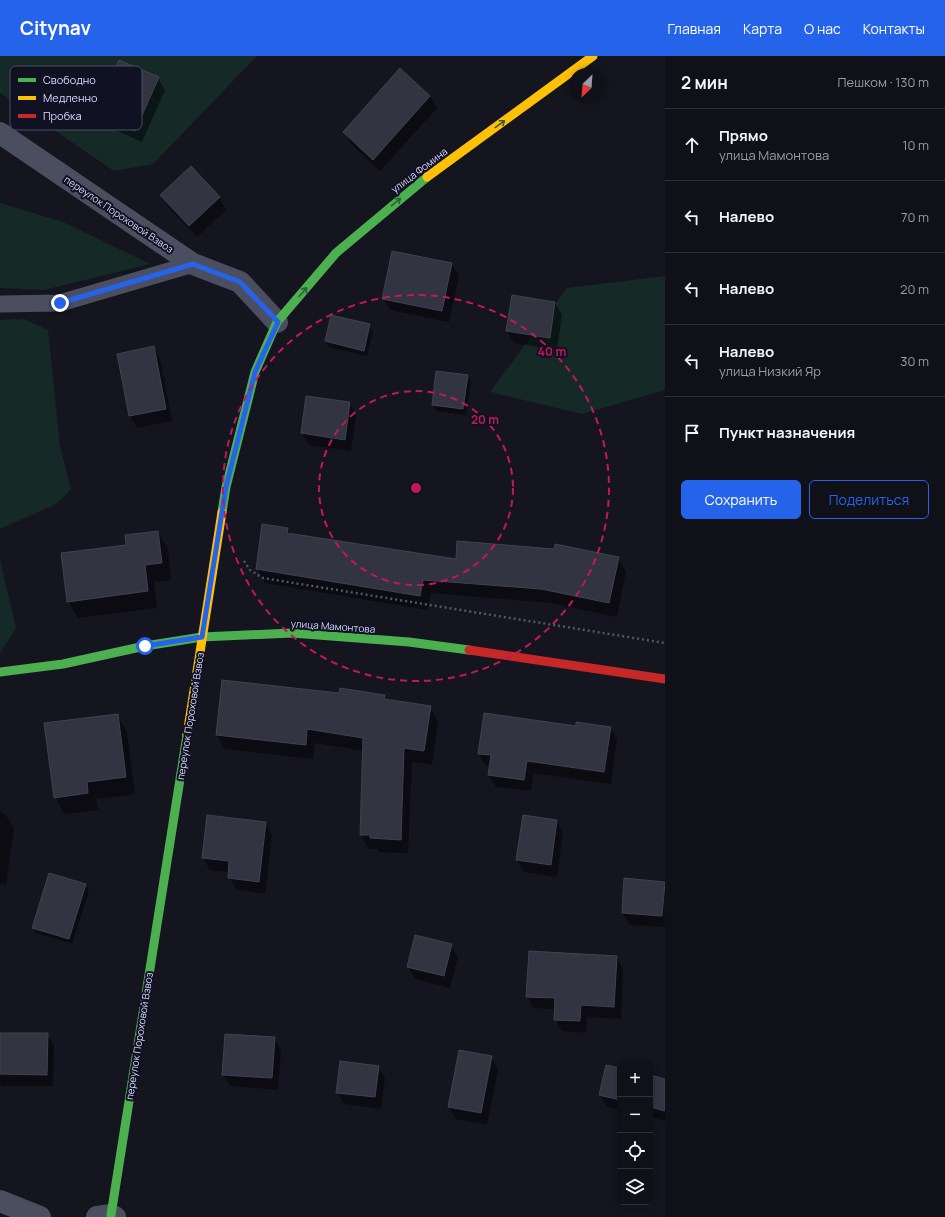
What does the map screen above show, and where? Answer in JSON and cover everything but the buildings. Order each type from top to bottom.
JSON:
[{"type":"street","name":"улица Фомина","points":[[278,322],[336,253],[407,192],[593,56]]},
{"type":"street","name":"переулок Пороховой Взвоз","points":[[0,132],[193,264],[240,282],[278,322],[255,372],[226,487],[108,1216]]},
{"type":"street","name":"улица Мамонтова","points":[[0,672],[63,664],[145,646],[202,637],[292,633],[409,642],[592,666],[665,679]]},
{"type":"street","points":[[0,1201],[40,1217]]},
{"type":"lane","points":[[0,304],[60,303],[193,264]]},
{"type":"path","points":[[240,556],[250,570],[263,578],[665,643]]},
{"type":"green space","points":[[0,56],[257,56],[153,164],[114,171],[54,130],[142,130],[142,66],[10,66],[10,100],[0,93]]},
{"type":"green space","points":[[0,203],[63,222],[150,264],[44,290],[0,288]]},
{"type":"green space","points":[[665,276],[665,390],[582,414],[490,392],[567,288]]},
{"type":"green space","points":[[24,319],[48,330],[60,446],[71,489],[56,504],[0,529],[0,320]]},
{"type":"green space","points":[[0,560],[16,628],[0,653]]},
{"type":"traffic: fast","points":[[222,512],[226,487],[255,372],[277,322],[336,253],[427,177]]},
{"type":"traffic: fast","points":[[0,672],[63,664],[145,646],[202,637],[292,633],[409,642],[469,650]]},
{"type":"traffic: fast","points":[[111,1215],[187,735]]},
{"type":"traffic: slow","points":[[427,177],[593,56]]},
{"type":"traffic: slow","points":[[187,735],[222,512]]},
{"type":"traffic: jam","points":[[469,650],[665,679]]},
{"type":"route","points":[[60,303],[193,264],[240,282],[278,322],[255,372],[226,487],[202,637],[145,646]]}]
